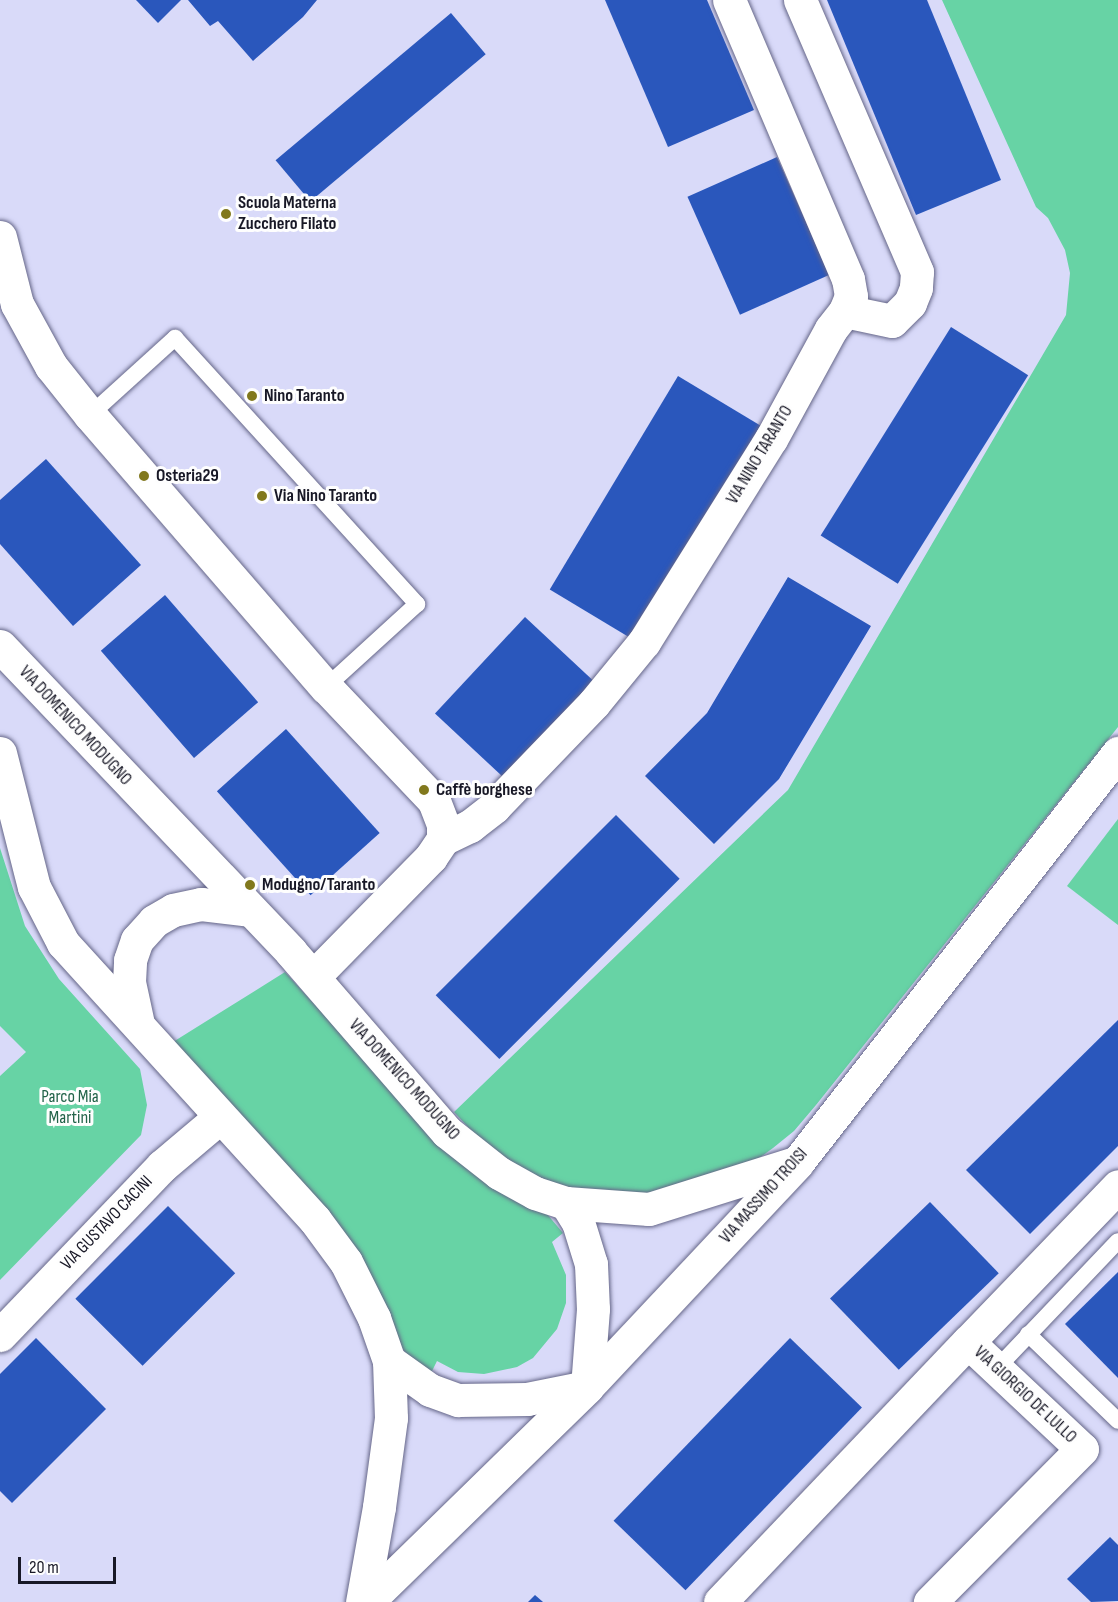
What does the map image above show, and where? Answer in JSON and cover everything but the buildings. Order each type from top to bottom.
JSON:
[{"type":"street","name":"VIA NINO TARANTO","points":[[314,977],[431,857],[443,839],[470,826],[494,807],[594,703],[644,642],[771,439],[831,329],[845,311],[851,296],[848,279],[729,0]]},
{"type":"street","points":[[800,0],[917,272],[916,288],[910,303],[892,321],[845,311]]},
{"type":"street","points":[[0,237],[17,304],[51,366],[90,415],[326,687],[434,801],[443,824],[443,839]]},
{"type":"street","name":"VIA DOMENICO MODUGNO","points":[[0,646],[314,977],[447,1132],[499,1173],[535,1193],[566,1203],[650,1209],[797,1163]]},
{"type":"street","points":[[0,753],[34,886],[63,943],[315,1220],[346,1262],[374,1318],[388,1361],[391,1418],[379,1507],[362,1602]]},
{"type":"street","name":"VIA MASSIMO TROISI","points":[[367,1602],[587,1387],[797,1163],[1118,753]]},
{"type":"street","points":[[138,1026],[129,982],[130,960],[137,940],[154,921],[173,910],[201,904],[250,910]]},
{"type":"street","name":"VIA GUSTAVO CACINI","points":[[0,1335],[162,1166],[220,1117]]},
{"type":"street","points":[[968,1341],[1118,1186]]},
{"type":"street","points":[[388,1361],[430,1390],[458,1400],[527,1399],[587,1387],[593,1309],[591,1264],[578,1222],[566,1203]]},
{"type":"street","name":"VIA GIORGIO DE LULLO","points":[[720,1602],[968,1341],[1082,1449],[930,1602]]},
{"type":"lane","points":[[90,415],[175,338],[417,604],[326,687]]},
{"type":"lane","points":[[996,1368],[1118,1241]]},
{"type":"lane","points":[[1028,1334],[1118,1421]]},
{"type":"green space","points":[[942,0],[1118,0],[1118,727],[816,1105],[794,1131],[773,1148],[755,1161],[699,1188],[611,1197],[550,1183],[495,1156],[454,1112],[788,790],[1066,315],[1070,273],[1065,250],[1048,218],[1036,207]]},
{"type":"green space","points":[[1118,819],[1118,925],[1067,886]]},
{"type":"green space","name":"Parco Mia Martini","points":[[0,848],[25,926],[59,979],[140,1069],[147,1105],[141,1135],[0,1280],[0,1076],[26,1052],[0,1026]]},
{"type":"green space","points":[[285,972],[458,1162],[497,1188],[547,1214],[563,1233],[552,1242],[566,1275],[566,1303],[557,1329],[533,1358],[517,1367],[484,1374],[458,1372],[437,1361],[431,1373],[405,1352],[173,1042]]},
{"type":"place","name":"Scuola Materna Zucchero Filato","points":[[226,214]]},
{"type":"place","name":"Nino Taranto","points":[[252,396]]},
{"type":"place","name":"Osteria29","points":[[144,476]]},
{"type":"place","name":"Via Nino Taranto","points":[[262,496]]},
{"type":"place","name":"Caffè borghese","points":[[424,790]]},
{"type":"place","name":"Modugno/Taranto","points":[[250,885]]}]
